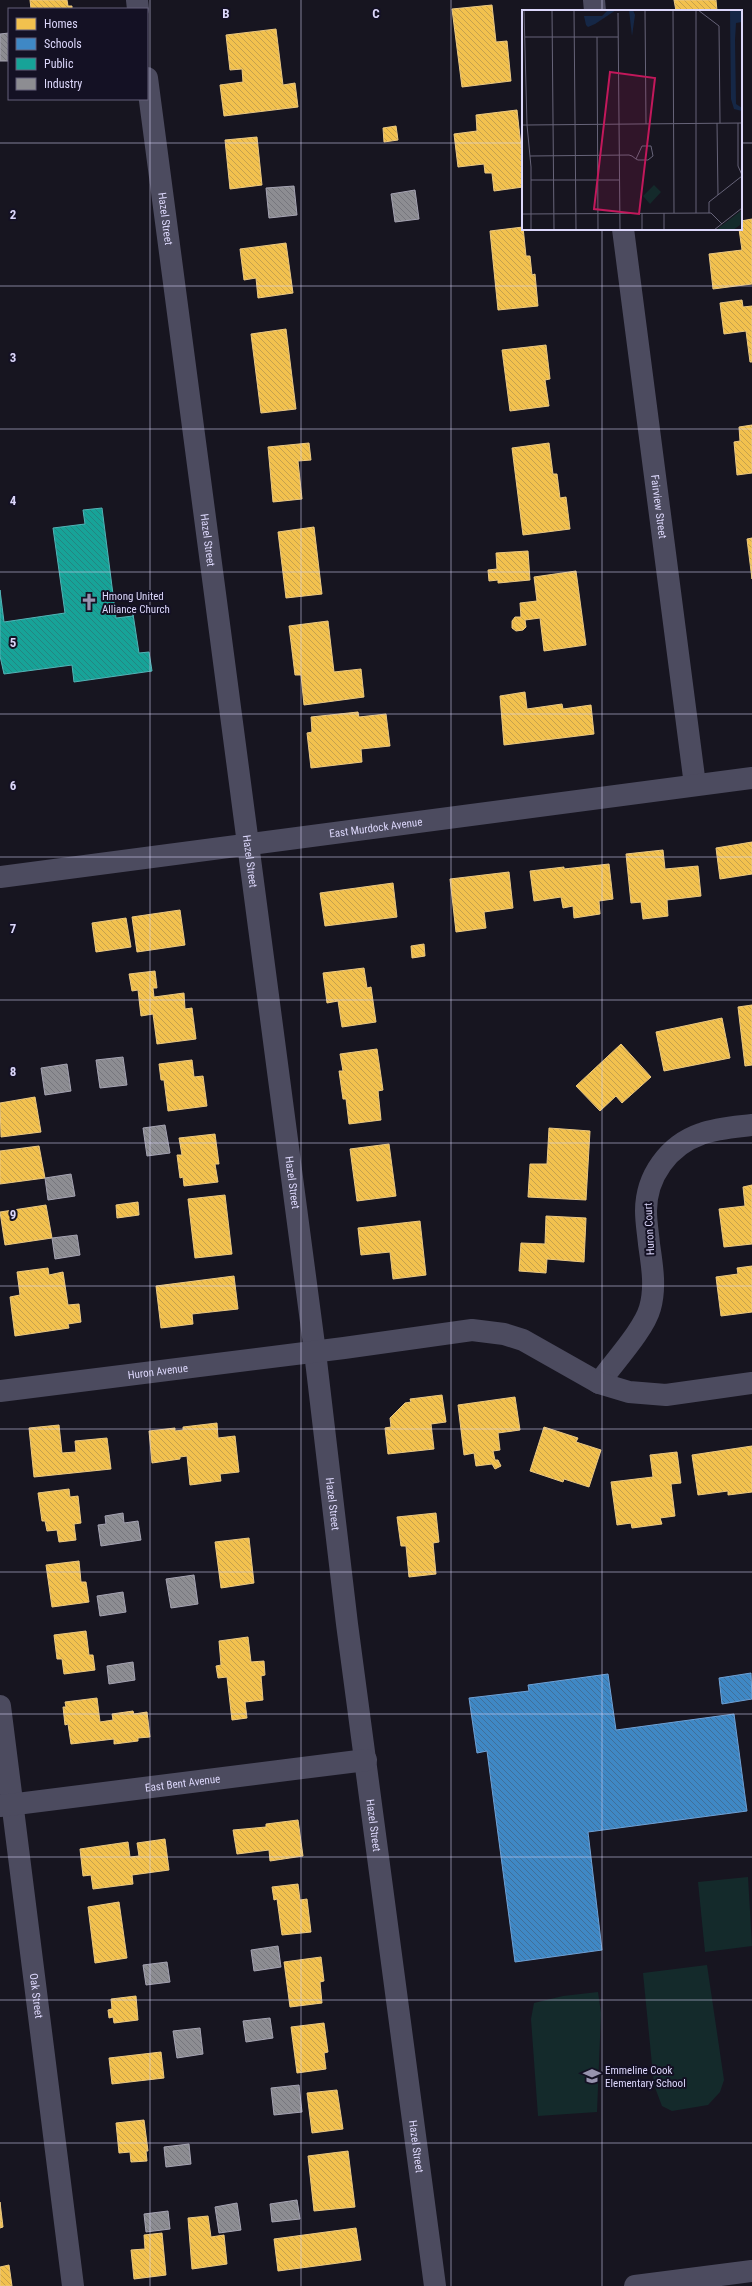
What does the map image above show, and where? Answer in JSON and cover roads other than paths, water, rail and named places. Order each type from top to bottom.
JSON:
[{"type":"street","points":[[594,0],[595,10]]},
{"type":"street","name":"Hazel Street","points":[[148,86],[315,1352],[347,1624],[435,2286]]},
{"type":"street","name":"Fairview Street","points":[[623,230],[695,785]]},
{"type":"street","name":"East Murdock Avenue","points":[[0,877],[752,778]]},
{"type":"street","name":"Huron Court","points":[[599,1383],[642,1325],[650,1308],[653,1290],[646,1211],[648,1193],[656,1172],[665,1157],[684,1143],[701,1134],[752,1125]]},
{"type":"street","points":[[315,1352],[472,1330],[487,1331],[504,1334],[523,1340],[599,1383],[629,1392],[666,1395],[752,1383]]},
{"type":"street","name":"Huron Avenue","points":[[0,1391],[315,1352]]},
{"type":"street","name":"Oak Street","points":[[0,1706],[6,1805],[73,2286]]},
{"type":"street","name":"East Bent Avenue","points":[[6,1805],[366,1760]]},
{"type":"street","points":[[635,2286],[752,2271]]},
{"type":"place","name":"Hmong United Alliance Church","points":[[89,602]]},
{"type":"place","name":"Emmeline Cook Elementary School","points":[[592,2076]]}]
